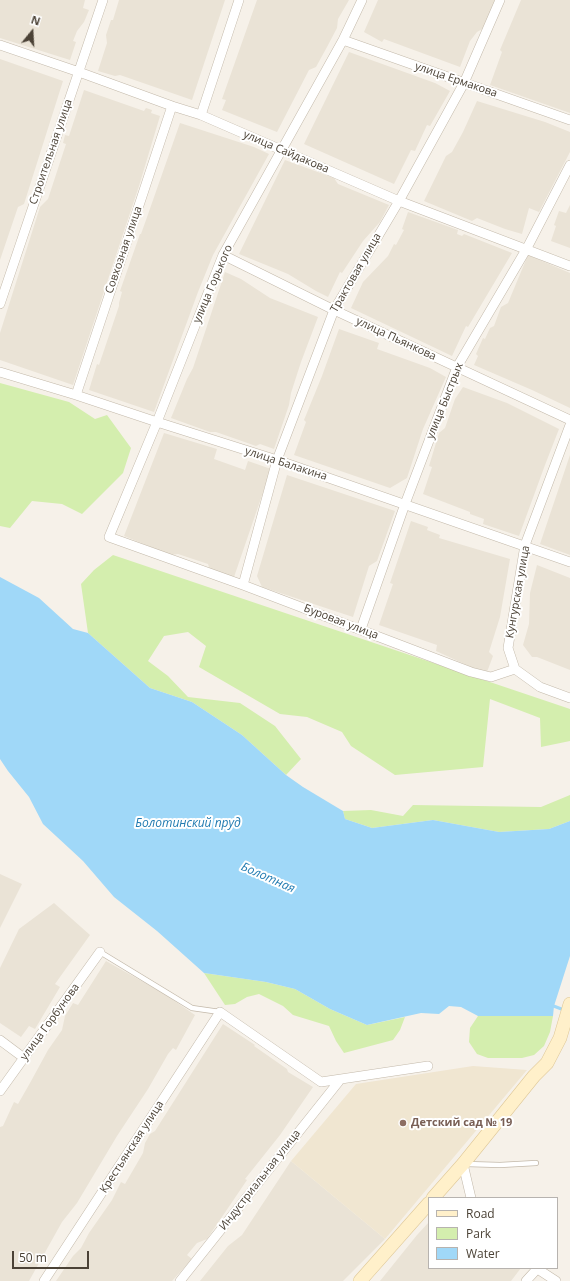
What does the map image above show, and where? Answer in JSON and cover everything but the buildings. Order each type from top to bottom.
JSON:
[{"type":"street","name":"Строительная улица","points":[[0,304],[103,0]]},
{"type":"street","points":[[201,115],[239,0]]},
{"type":"street","name":"улица Горького","points":[[109,537],[157,422],[223,255],[343,40],[362,0]]},
{"type":"street","name":"Трактовая улица","points":[[243,585],[277,460],[334,310],[399,201],[464,83],[500,0]]},
{"type":"street","name":"улица Ермакова","points":[[343,40],[570,120]]},
{"type":"street","name":"улица Сайдакова","points":[[0,45],[201,115],[399,201],[527,248],[570,266]]},
{"type":"street","name":"Совхозная улица","points":[[76,394],[172,106]]},
{"type":"street","name":"улица Быстрых","points":[[361,629],[405,504],[457,367],[527,248],[570,165]]},
{"type":"street","name":"улица Пьянкова","points":[[223,255],[334,310],[570,420]]},
{"type":"street","name":"улица Балакина","points":[[0,372],[76,394],[157,422],[277,460],[525,545],[570,562]]},
{"type":"street","name":"Кунгурская улица","points":[[515,670],[508,648],[525,545],[570,425]]},
{"type":"street","name":"Буровая улица","points":[[109,537],[361,629],[471,672],[491,677],[515,670]]},
{"type":"street","points":[[515,670],[540,687],[570,698]]},
{"type":"street","name":"улица Горбунова","points":[[0,1091],[100,952]]},
{"type":"street","points":[[434,1197],[463,1164],[534,1076],[547,1063],[560,1038],[570,1004]]},
{"type":"street","points":[[220,1012],[321,1082],[428,1066]]},
{"type":"street","name":"Крестьянская улица","points":[[44,1281],[220,1012]]},
{"type":"street","points":[[0,1040],[24,1058]]},
{"type":"street","name":"Индустриальная улица","points":[[180,1281],[340,1080]]},
{"type":"street","points":[[463,1164],[471,1197]]},
{"type":"street","points":[[360,1281],[428,1204]]},
{"type":"street","points":[[526,1281],[535,1269]]},
{"type":"street","points":[[538,1269],[556,1281]]},
{"type":"lane","points":[[100,952],[192,1008],[220,1012]]},
{"type":"lane","points":[[463,1164],[500,1165],[536,1163]]},
{"type":"shaded area","points":[[0,0],[85,0],[83,8],[89,10],[73,41],[76,42],[70,60],[0,38]]},
{"type":"shaded area","points":[[119,0],[225,0],[192,100],[120,75],[115,76],[98,71],[107,43],[106,35],[111,20],[113,20]]},
{"type":"shaded area","points":[[257,0],[349,0],[338,19],[337,28],[327,47],[316,67],[309,70],[277,132],[222,110],[226,100],[222,99]]},
{"type":"shaded area","points":[[378,0],[495,0],[484,28],[477,32],[470,41],[460,67],[384,39],[382,42],[364,32]]},
{"type":"shaded area","points":[[521,0],[570,0],[570,113],[490,85],[502,52],[500,50]]},
{"type":"shaded area","points":[[349,52],[435,83],[450,91],[430,126],[427,125],[415,151],[411,150],[394,184],[304,144]]},
{"type":"shaded area","points":[[0,59],[63,81],[24,204],[18,207],[0,260]]},
{"type":"shaded area","points":[[84,90],[144,111],[146,108],[152,110],[151,113],[160,116],[139,186],[73,385],[0,360],[0,333],[40,207],[48,199],[66,144],[63,143],[65,135],[69,136]]},
{"type":"shaded area","points":[[477,101],[545,122],[570,132],[570,152],[539,212],[529,208],[522,234],[477,218],[472,221],[424,201],[446,156],[452,152],[463,132]]},
{"type":"shaded area","points":[[180,123],[254,147],[269,154],[213,255],[154,412],[89,390],[97,364],[99,365],[119,306],[122,292],[120,291]]},
{"type":"shaded area","points":[[285,160],[334,178],[338,184],[389,205],[380,222],[363,241],[342,273],[340,272],[328,297],[288,274],[239,254]]},
{"type":"shaded area","points":[[570,205],[570,248],[551,241],[556,226],[554,225],[559,211],[566,213]]},
{"type":"shaded area","points":[[408,212],[458,230],[457,234],[462,236],[464,234],[512,253],[468,327],[466,326],[452,356],[351,308],[363,282],[388,256],[394,244],[396,245],[404,230],[402,229]]},
{"type":"shaded area","points":[[528,255],[570,273],[570,408],[474,365],[478,356],[476,354],[483,338],[485,339],[490,328],[494,326],[501,307],[508,303]]},
{"type":"shaded area","points":[[225,272],[241,279],[270,298],[318,317],[301,362],[291,393],[289,405],[274,449],[260,444],[256,446],[171,418],[193,368]]},
{"type":"shaded area","points":[[339,329],[379,343],[377,349],[430,368],[446,377],[423,429],[407,478],[390,488],[294,455],[306,422],[304,420]]},
{"type":"shaded area","points":[[463,387],[507,403],[559,429],[519,536],[483,524],[484,519],[470,514],[470,512],[423,494],[432,467],[429,466],[439,433],[445,428],[455,399]]},
{"type":"shaded area","points":[[164,433],[217,449],[214,459],[245,470],[248,461],[271,469],[234,577],[210,570],[208,564],[178,554],[170,555],[124,536]]},
{"type":"shaded area","points":[[570,455],[570,555],[540,544]]},
{"type":"shaded area","points":[[287,475],[395,511],[377,561],[369,566],[353,617],[262,587],[257,576]]},
{"type":"shaded area","points":[[411,521],[428,527],[427,530],[440,535],[439,538],[510,559],[500,617],[489,652],[493,656],[487,672],[473,668],[436,651],[437,645],[379,625],[393,584],[390,583]]},
{"type":"shaded area","points":[[537,565],[570,578],[570,670],[537,657],[532,657],[523,645],[529,624],[530,593]]},
{"type":"shaded area","points":[[0,874],[22,884],[0,928]]},
{"type":"shaded area","points":[[54,903],[90,935],[55,984],[60,987],[35,1029],[29,1026],[21,1037],[0,1023],[0,968],[19,929]]},
{"type":"shaded area","points":[[106,961],[163,993],[195,1015],[176,1050],[173,1048],[168,1054],[77,1203],[62,1222],[29,1281],[0,1281],[0,1127],[3,1126],[14,1102],[18,1104],[48,1050],[62,1030],[65,1016],[73,1003],[78,1005]]},
{"type":"shaded area","points":[[223,1024],[255,1045],[254,1046],[287,1069],[288,1072],[313,1087],[280,1135],[245,1179],[247,1180],[207,1239],[197,1243],[187,1255],[192,1259],[172,1281],[56,1281],[73,1256],[81,1248],[89,1233],[112,1200],[121,1182],[125,1184],[143,1153],[145,1143],[150,1134],[155,1131]]},
{"type":"shaded area","name":"Детский сад № 19","points":[[473,1066],[527,1070],[385,1239],[291,1161],[356,1084]]},
{"type":"shaded area","points":[[291,1161],[385,1239],[343,1281],[200,1281],[228,1246],[242,1235]]},
{"type":"shaded area","points":[[428,1223],[428,1269],[520,1269],[511,1281],[380,1281]]},
{"type":"green space","points":[[0,383],[69,402],[95,419],[107,415],[131,448],[123,473],[82,514],[62,504],[32,501],[10,528],[0,526]]},
{"type":"green space","points":[[113,555],[570,709],[570,741],[541,747],[540,718],[490,699],[483,767],[395,775],[351,746],[342,732],[307,717],[280,714],[199,667],[206,646],[188,632],[164,636],[148,661],[168,676],[188,697],[240,703],[275,726],[301,759],[286,775],[242,735],[192,702],[150,688],[88,633],[81,584],[94,570]]},
{"type":"green space","points":[[570,795],[570,821],[549,829],[499,832],[433,820],[372,828],[345,819],[343,811],[371,810],[403,816],[413,805],[541,807]]},
{"type":"green space","points":[[204,973],[266,982],[295,989],[330,1009],[367,1025],[405,1017],[400,1030],[393,1040],[344,1053],[329,1026],[293,1015],[283,1006],[259,994],[247,997],[235,1004],[225,1005]]},
{"type":"green space","points":[[478,1016],[553,1016],[550,1032],[544,1046],[534,1055],[522,1058],[488,1058],[477,1054],[469,1042],[470,1028]]},
{"type":"water","name":"Болотинский пруд","points":[[0,577],[39,598],[73,629],[88,633],[150,688],[192,702],[242,735],[286,775],[343,811],[345,819],[372,828],[433,820],[499,832],[549,829],[570,821],[570,956],[554,1006],[553,1016],[478,1016],[461,1007],[449,1006],[439,1014],[421,1013],[367,1025],[330,1009],[295,989],[266,982],[204,973],[157,931],[114,897],[83,861],[43,824],[29,797],[0,759]]},
{"type":"waterway","name":"Болотная","points":[[551,1005],[564,1010]]},
{"type":"place","name":"Детский сад № 19","points":[[403,1123]]}]
